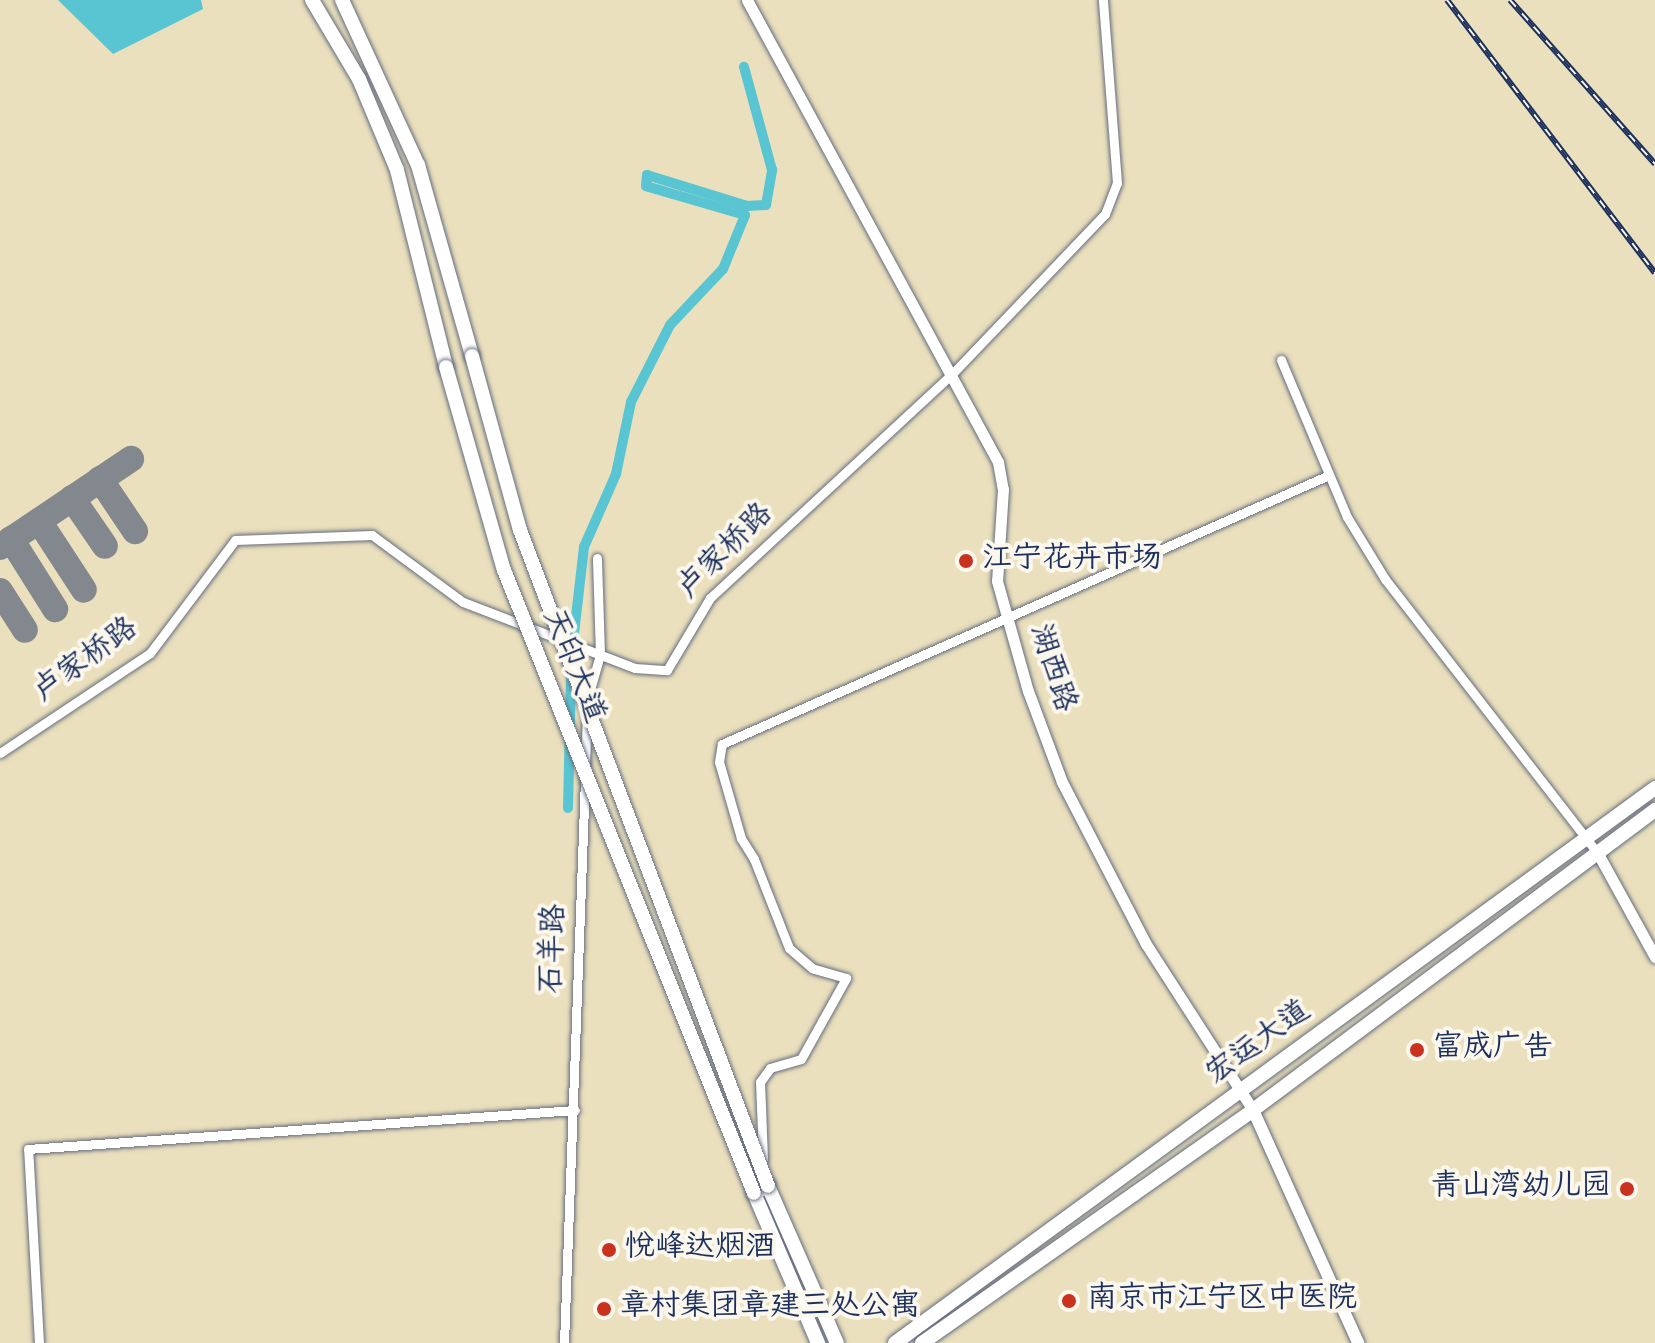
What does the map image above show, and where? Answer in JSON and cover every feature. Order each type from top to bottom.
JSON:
[{"type":"main road","name":"天印大道","points":[[312,0],[359,79],[397,170],[446,367],[504,570],[761,1189],[837,1343]]},
{"type":"main road","name":"天印大道","points":[[342,0],[418,165],[520,530],[818,1343]]},
{"type":"main road","name":"宏运大道","points":[[895,1343],[1655,788]]},
{"type":"main road","name":"宏运大道","points":[[922,1343],[1253,1110],[1655,810]]},
{"type":"main road","name":"湖西路","points":[[1253,1110],[1358,1343]]},
{"type":"street","name":"湖西路","points":[[747,0],[887,265],[953,373],[998,462],[1003,489],[995,551],[1006,618],[1032,704],[1075,810],[1146,944],[1253,1110]]},
{"type":"street","name":"卢家桥路","points":[[0,753],[150,653],[235,540],[372,535],[463,602],[635,668],[667,670],[710,598],[953,373],[1113,200],[1117,183],[1103,0]]},
{"type":"street","points":[[1281,360],[1329,475],[1385,579],[1597,852],[1655,957]]},
{"type":"street","points":[[761,1189],[760,1082],[770,1068],[801,1059],[846,978],[812,968],[789,948],[754,859],[741,838],[719,762],[722,744],[1329,475]]},
{"type":"street","name":"石羊路","points":[[564,1343],[575,1110],[588,685],[600,655],[597,558]]},
{"type":"street","points":[[39,1343],[28,1149],[575,1110]]},
{"type":"water","points":[[58,0],[201,0],[203,9],[113,54]]},
{"type":"waterway","points":[[572,651],[584,547],[616,474],[631,402],[670,325],[723,269],[745,215],[646,186],[647,175],[747,206],[766,205],[772,170],[744,67]]},
{"type":"waterway","points":[[568,808],[571,671]]},
{"type":"taxiway","points":[[0,547],[131,459]]},
{"type":"taxiway","points":[[100,479],[135,531]]},
{"type":"taxiway","points":[[72,498],[105,546]]},
{"type":"taxiway","points":[[39,521],[84,590]]},
{"type":"taxiway","points":[[11,539],[55,609]]},
{"type":"taxiway","points":[[0,591],[25,630]]},
{"type":"railway","points":[[1447,0],[1655,273]]},
{"type":"railway","points":[[1510,0],[1655,164]]},
{"type":"place","name":"江宁花卉市场","points":[[966,561]]},
{"type":"place","name":"富成广告","points":[[1417,1050]]},
{"type":"place","name":"青山湾幼儿园","points":[[1627,1189]]},
{"type":"place","name":"悦峰达烟酒","points":[[609,1250]]},
{"type":"place","name":"南京市江宁区中医院","points":[[1069,1301]]},
{"type":"place","name":"章村集团章建三处公寓","points":[[604,1309]]}]
